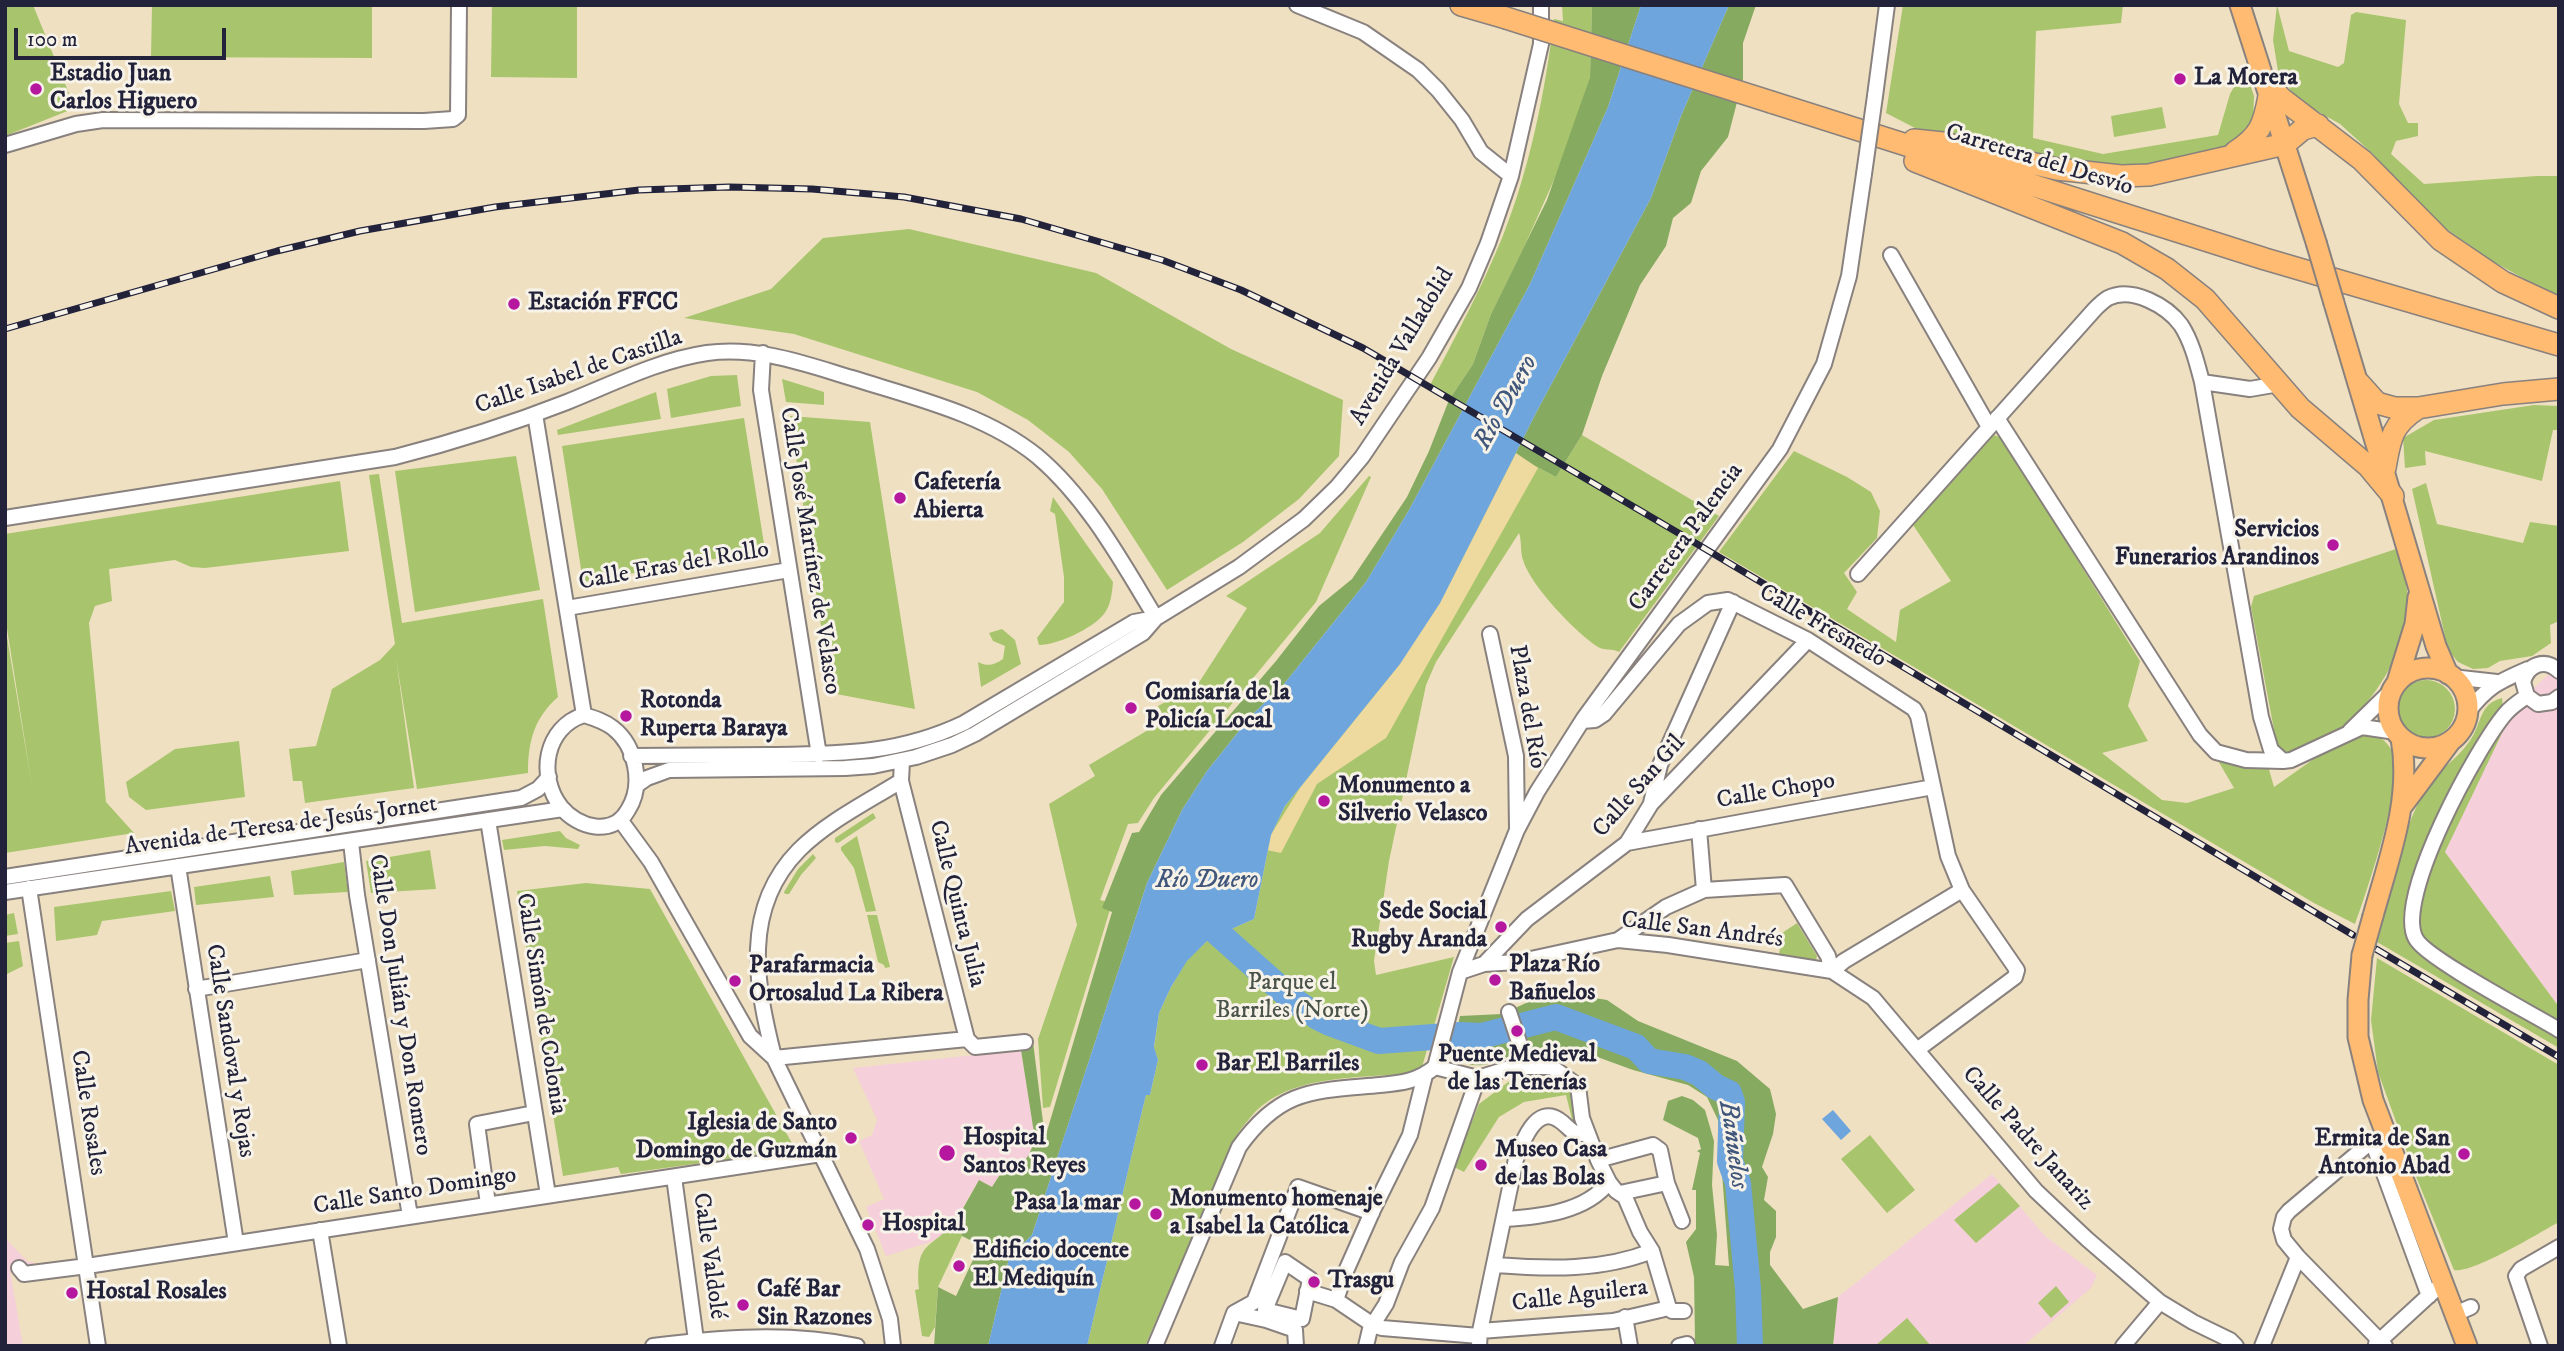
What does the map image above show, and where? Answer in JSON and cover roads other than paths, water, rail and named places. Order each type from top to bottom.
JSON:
[{"type":"highway","name":"Carretera del Desvío","points":[[1461,5],[2265,259],[2559,345]]},
{"type":"highway","points":[[2266,88],[2362,160],[2441,240],[2503,282],[2559,308]]},
{"type":"highway","points":[[2228,157],[2254,139],[2264,120],[2266,88]]},
{"type":"highway","points":[[1861,132],[1942,143],[2057,169],[2121,176],[2149,175],[2285,144],[2303,129],[2318,125]]},
{"type":"highway","points":[[1861,132],[1930,169],[2122,243],[2167,270],[2205,299],[2300,408],[2368,466],[2393,496]]},
{"type":"highway","points":[[2359,383],[2377,403],[2395,408],[2417,408],[2503,394],[2559,389]]},
{"type":"highway","points":[[2385,468],[2391,435],[2405,416],[2417,408]]},
{"type":"main road","points":[[2240,5],[2342,325],[2436,646],[2450,675],[2464,692],[2467,713],[2459,733],[2402,806]]},
{"type":"main road","points":[[2417,578],[2418,604],[2415,624],[2388,710],[2398,735],[2404,772],[2402,806],[2362,955],[2358,1037],[2373,1100],[2436,1290],[2463,1310],[2467,1346]]},
{"type":"main road","points":[[2395,685],[2406,675],[2427,668],[2450,675]]},
{"type":"main road","points":[[2398,735],[2412,745],[2425,748],[2439,747],[2451,741]]},
{"type":"street","points":[[5,145],[76,124],[103,120],[424,121],[453,118],[458,114],[459,5]]},
{"type":"street","points":[[1297,5],[1363,32],[1418,70],[1462,120],[1481,152],[1511,176]]},
{"type":"street","name":"Avenida Valladolid","points":[[1156,618],[1275,542],[1304,519],[1337,487],[1362,457],[1429,358],[1469,288],[1511,176],[1541,44],[1542,5]]},
{"type":"street","name":"Carretera Palencia","points":[[1336,1300],[1372,1213],[1410,1135],[1460,972],[1517,830],[1537,792],[1582,721],[1780,449],[1824,364],[1849,276],[1886,5]]},
{"type":"street","points":[[1891,255],[1993,423],[2200,735],[2216,751],[2246,761],[2291,761],[2362,727],[2398,735]]},
{"type":"street","points":[[1858,574],[2095,309],[2109,297],[2131,294],[2155,303],[2179,323],[2194,354],[2203,382],[2261,717],[2271,750],[2283,761]]},
{"type":"street","name":"Calle Isabel de Castilla","points":[[5,519],[395,457],[433,448],[535,414],[687,358],[731,351],[763,354],[802,363],[942,406],[1018,443],[1037,457],[1072,491],[1099,527],[1156,618]]},
{"type":"street","name":"Calle José Martínez de Velasco","points":[[763,354],[761,390],[819,755]]},
{"type":"street","points":[[2203,382],[2249,389],[2279,384]]},
{"type":"street","points":[[535,414],[584,715]]},
{"type":"street","name":"Calle Eras del Rollo","points":[[567,608],[789,570]]},
{"type":"street","name":"Calle Fresnedo","points":[[1582,721],[1595,720],[1604,714],[1657,648],[1692,613],[1710,603],[1728,600],[1808,640],[1916,713],[1933,787]]},
{"type":"street","points":[[1651,804],[1660,765],[1733,602]]},
{"type":"street","points":[[631,756],[819,755],[880,750],[947,731],[1134,622],[1156,618]]},
{"type":"street","points":[[637,785],[669,770],[845,768],[902,761],[953,745],[1143,633],[1156,618]]},
{"type":"street","name":"Plaza del Río","points":[[1490,634],[1516,756],[1517,830]]},
{"type":"street","name":"Calle San Gil","points":[[1460,972],[1484,964],[1527,919],[1627,843],[1651,804],[1808,640]]},
{"type":"street","points":[[2467,713],[2482,693],[2502,680],[2544,663],[2559,671]]},
{"type":"street","points":[[2525,692],[2522,682],[2528,669]]},
{"type":"street","points":[[2450,675],[2518,683],[2538,704],[2545,704],[2559,696]]},
{"type":"street","points":[[2347,733],[2395,685]]},
{"type":"street","points":[[2525,692],[2500,721],[2460,785],[2420,874],[2411,916],[2412,926],[2415,938],[2438,958],[2559,1030]]},
{"type":"street","points":[[584,715],[613,728],[625,742],[631,756],[637,773],[637,785],[630,809],[621,821],[598,828],[576,820],[563,809],[553,793],[548,751],[563,725],[572,719],[584,715]]},
{"type":"street","points":[[892,1346],[890,1319],[867,1249],[774,1058],[760,1000],[757,959],[762,916],[778,877],[788,862],[808,842],[901,781],[902,761]]},
{"type":"street","name":"Avenida de Teresa de Jesús Jornet","points":[[5,877],[521,798],[538,789],[549,777]]},
{"type":"street","name":"Calle Quinta Julia","points":[[901,781],[967,1039]]},
{"type":"street","points":[[1917,1050],[2015,977],[2017,968],[1962,890],[1948,856],[1933,787]]},
{"type":"street","name":"Calle Chopo","points":[[1627,843],[1933,787]]},
{"type":"street","name":"Avenida de Teresa de Jesús Jornet","points":[[5,892],[563,809]]},
{"type":"street","name":"Calle Simón de Colonia","points":[[488,820],[548,1195]]},
{"type":"street","points":[[621,821],[651,862],[750,1036],[774,1058],[967,1039],[975,1047],[1026,1042]]},
{"type":"street","points":[[1699,829],[1704,890]]},
{"type":"street","name":"Calle Don Julián y Don Romero","points":[[351,842],[410,1216]]},
{"type":"street","name":"Calle Sandoval y Rojas","points":[[178,866],[236,1243]]},
{"type":"street","points":[[1618,940],[1666,907],[1704,890],[1785,885],[1828,956],[1832,971],[1844,961],[1962,890]]},
{"type":"street","name":"Calle Rosales","points":[[29,888],[98,1346]]},
{"type":"street","name":"Calle San Andrés","points":[[1484,964],[1517,962],[1618,940],[1668,944],[1832,971]]},
{"type":"street","points":[[196,989],[368,960]]},
{"type":"street","name":"Calle Padre Janariz","points":[[1832,971],[1873,999],[2036,1191],[2087,1239],[2160,1302],[2231,1340],[2236,1346]]},
{"type":"street","points":[[1509,1013],[1522,1051]]},
{"type":"street","points":[[1155,1346],[1239,1147],[1255,1125],[1283,1102],[1300,1094],[1415,1080],[1433,1065],[1478,1079],[1513,1067],[1552,1067],[1578,1086],[1582,1118],[1598,1160],[1609,1182],[1625,1197],[1640,1232],[1652,1251],[1599,1265],[1539,1268],[1495,1265]]},
{"type":"street","points":[[1366,1346],[1416,1231],[1432,1208],[1478,1079]]},
{"type":"street","points":[[488,1204],[477,1124],[534,1113]]},
{"type":"street","points":[[1480,1338],[1516,1159],[1530,1128],[1539,1119],[1552,1117],[1561,1121],[1567,1130],[1580,1135],[1587,1133]]},
{"type":"street","points":[[2372,1141],[2436,1290],[2380,1343],[2298,1257],[2284,1240],[2281,1229],[2284,1217],[2372,1141]]},
{"type":"street","points":[[1598,1160],[1653,1145],[1660,1150],[1667,1184],[1682,1221]]},
{"type":"street","name":"Calle Santo Domingo","points":[[19,1268],[24,1274],[87,1266],[821,1154]]},
{"type":"street","name":"Calle Valdolé","points":[[674,1177],[696,1340]]},
{"type":"street","points":[[1504,1219],[1535,1217],[1561,1210],[1592,1199],[1602,1192],[1609,1182]]},
{"type":"street","points":[[1620,1193],[1667,1184]]},
{"type":"street","points":[[1222,1346],[1234,1313],[1254,1302],[1298,1187],[1372,1213]]},
{"type":"street","points":[[320,1230],[339,1346]]},
{"type":"street","points":[[2540,1346],[2516,1276],[2521,1269],[2559,1247]]},
{"type":"street","name":"Calle Aguilera","points":[[1373,1325],[1480,1338],[1677,1310],[1652,1251]]},
{"type":"street","points":[[2262,1346],[2298,1257]]},
{"type":"street","points":[[1307,1292],[1336,1300],[1373,1325]]},
{"type":"street","points":[[2123,1346],[2160,1302]]},
{"type":"street","points":[[1234,1313],[1295,1330],[1296,1340]]},
{"type":"street","points":[[1625,1317],[1630,1346]]},
{"type":"street","points":[[653,1346],[696,1340],[771,1336],[857,1346]]},
{"type":"water","name":"Río Duero","points":[[1641,5],[1729,5],[1681,116],[1651,198],[1537,411],[1440,603],[1400,664],[1285,806],[1271,835],[1254,919],[1209,939],[1187,961],[1171,987],[1159,1013],[1154,1047],[1158,1060],[1150,1095],[1146,1095],[1143,1107],[1087,1346],[988,1346],[1009,1258],[1032,1235],[1147,883],[1182,810],[1207,771],[1251,716],[1284,684],[1366,582],[1409,510],[1530,284],[1608,107]]},
{"type":"water","points":[[1833,1110],[1851,1131],[1841,1140],[1822,1119]]},
{"type":"waterway","name":"Bañuelos","points":[[1193,911],[1292,999],[1316,1016],[1379,1041],[1481,1036],[1556,1017],[1636,1047],[1649,1061],[1685,1067],[1699,1073],[1716,1087],[1729,1093],[1732,1102],[1730,1161],[1738,1183],[1748,1289],[1750,1346]]},
{"type":"railway","points":[[5,329],[277,251],[360,231],[495,207],[639,190],[729,187],[812,189],[904,197],[1021,219],[1162,260],[1241,290],[1363,348],[2353,935]]},
{"type":"railway","points":[[2376,949],[2559,1057]]},
{"type":"place","name":"La Morera","points":[[2180,79]]},
{"type":"place","name":"Estadio Juan Carlos Higuero","points":[[36,89]]},
{"type":"place","name":"Estación FFCC","points":[[514,304]]},
{"type":"place","name":"Cafetería Abierta","points":[[900,498]]},
{"type":"place","name":"Servicios Funerarios Arandinos","points":[[2333,545]]},
{"type":"place","name":"Comisaría de la Policía Local","points":[[1131,708]]},
{"type":"place","name":"Rotonda Ruperta Baraya","points":[[626,716]]},
{"type":"place","name":"Monumento a Silverio Velasco","points":[[1324,801]]},
{"type":"place","name":"Sede Social Rugby Aranda","points":[[1501,927]]},
{"type":"place","name":"Plaza Río Bañuelos","points":[[1495,980]]},
{"type":"place","name":"Parafarmacia Ortosalud La Ribera","points":[[735,981]]},
{"type":"place","name":"Puente Medieval de las Tenerías","points":[[1517,1031]]},
{"type":"place","name":"Bar El Barriles","points":[[1202,1065]]},
{"type":"place","name":"Iglesia de Santo Domingo de Guzmán","points":[[851,1138]]},
{"type":"place","name":"Hospital Santos Reyes","points":[[947,1153]]},
{"type":"place","name":"Ermita de San Antonio Abad","points":[[2464,1154]]},
{"type":"place","name":"Museo Casa de las Bolas","points":[[1481,1165]]},
{"type":"place","name":"Pasa la mar","points":[[1135,1204]]},
{"type":"place","name":"Monumento homenaje a Isabel la Católica","points":[[1156,1214]]},
{"type":"place","name":"Hospital","points":[[868,1225]]},
{"type":"place","name":"Edificio docente El Mediquín","points":[[959,1266]]},
{"type":"place","name":"Trasgu","points":[[1314,1282]]},
{"type":"place","name":"Hostal Rosales","points":[[72,1293]]},
{"type":"place","name":"Café Bar Sin Razones","points":[[743,1305]]},
{"type":"park label","name":"Parque el Barriles (Norte)","points":[[1292,998]]}]
